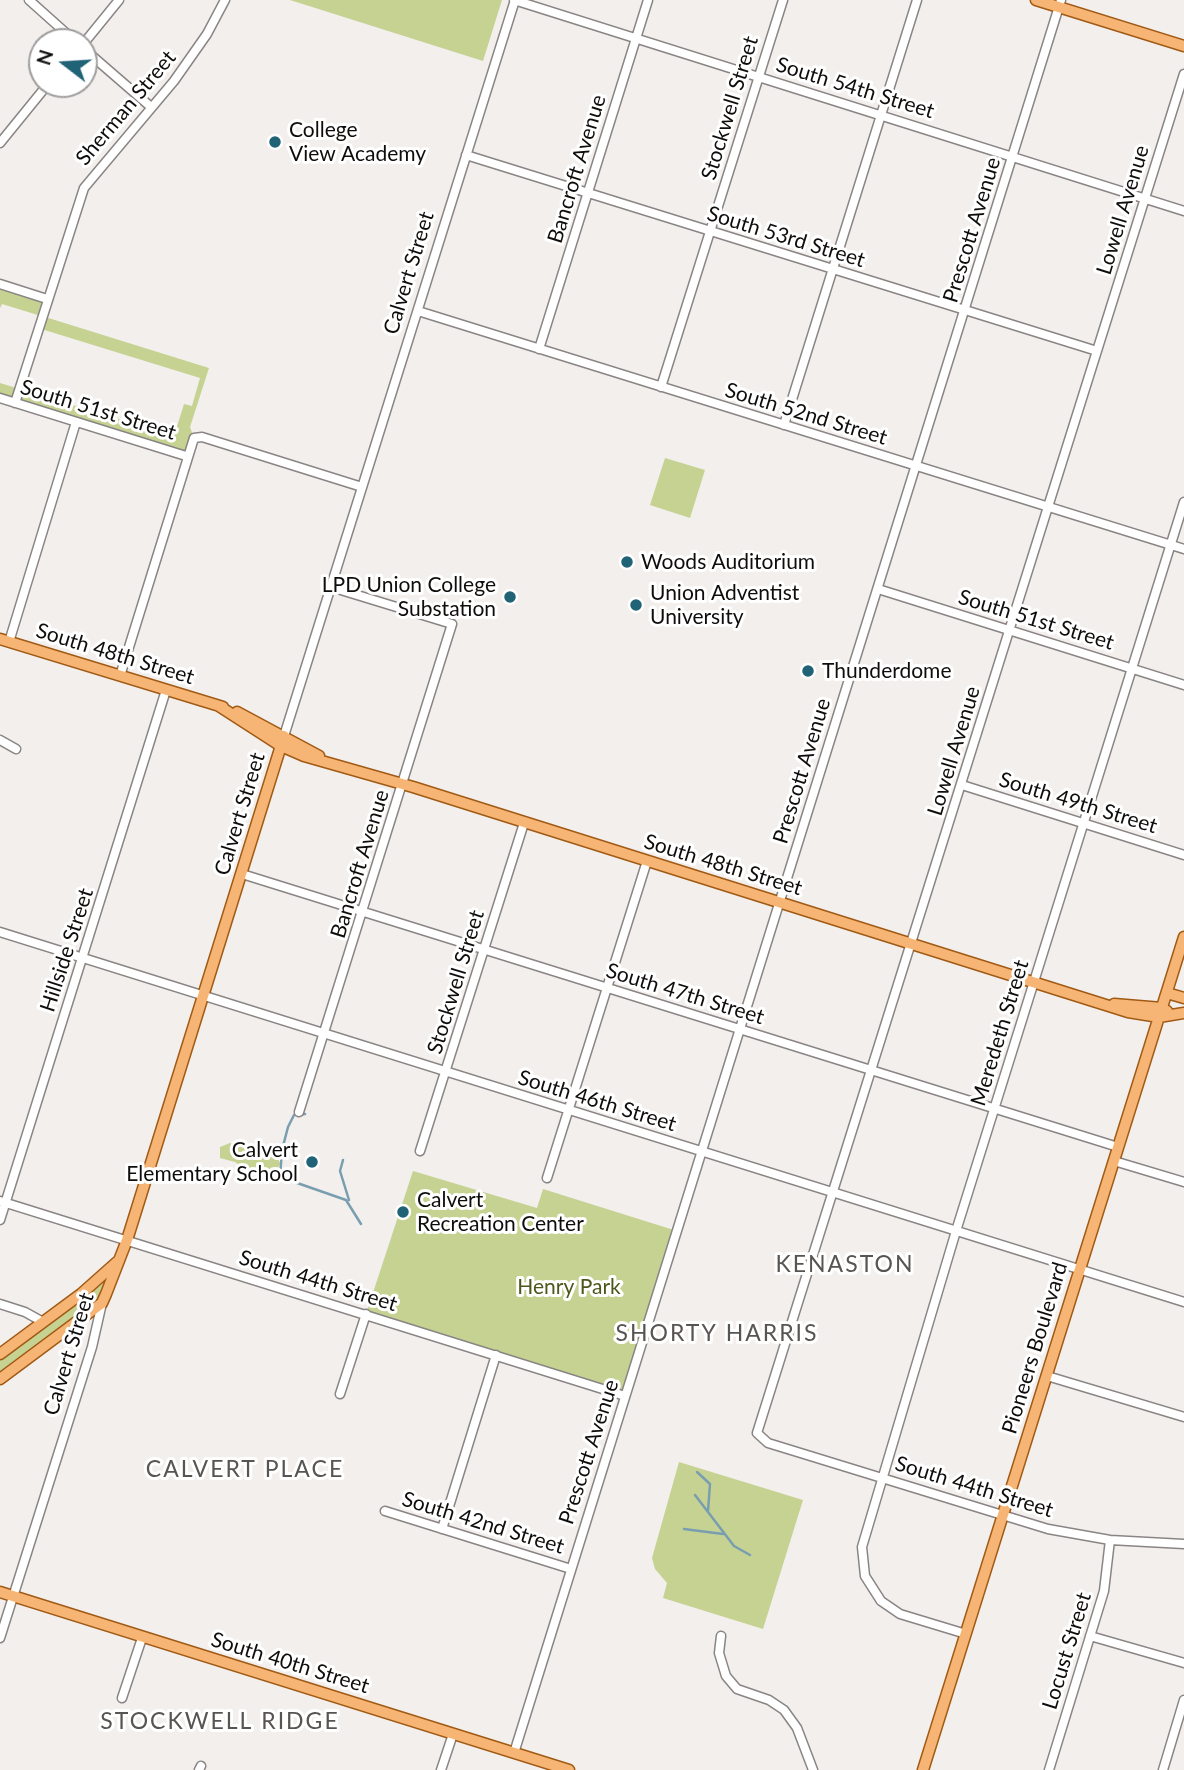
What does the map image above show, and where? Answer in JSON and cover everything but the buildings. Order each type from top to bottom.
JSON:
[{"type":"main road","points":[[1036,0],[1061,4],[1184,46]]},
{"type":"main road","name":"South 48th Street","points":[[4,640],[249,716],[283,741],[329,762],[1128,1012],[1184,1013]]},
{"type":"main road","name":"Calvert Street","points":[[102,1303],[127,1240],[283,741]]},
{"type":"main road","name":"Pioneers Boulevard","points":[[923,1770],[1118,1147],[1164,1013],[1167,993],[1184,937]]},
{"type":"main road","points":[[1167,993],[1184,998]]},
{"type":"main road","points":[[0,1354],[118,1262]]},
{"type":"main road","points":[[0,1380],[102,1303]]},
{"type":"main road","name":"South 40th Street","points":[[0,1592],[569,1770]]},
{"type":"street","points":[[29,0],[60,28]]},
{"type":"street","points":[[96,28],[119,0]]},
{"type":"street","name":"Sherman Street","points":[[15,403],[84,187],[191,58],[225,0]]},
{"type":"street","name":"South 54th Street","points":[[514,0],[1184,211]]},
{"type":"street","name":"Calvert Street","points":[[283,741],[514,0]]},
{"type":"street","name":"Bancroft Avenue","points":[[539,349],[648,0]]},
{"type":"street","name":"Stockwell Street","points":[[661,387],[783,0]]},
{"type":"street","points":[[783,425],[917,0]]},
{"type":"street","name":"Prescott Avenue","points":[[514,1753],[1061,4]]},
{"type":"street","points":[[98,61],[151,107]]},
{"type":"street","name":"Lowell Avenue","points":[[759,1437],[758,1427],[1184,74]]},
{"type":"street","points":[[0,143],[37,98]]},
{"type":"street","name":"South 53rd Street","points":[[466,155],[1097,351]]},
{"type":"street","points":[[0,284],[47,299]]},
{"type":"street","name":"South 52nd Street","points":[[418,311],[1184,549]]},
{"type":"street","name":"South 51st Street","points":[[0,398],[186,456],[194,438],[202,437],[362,487]]},
{"type":"street","points":[[4,640],[76,422]]},
{"type":"street","points":[[120,676],[186,456]]},
{"type":"street","name":"Meredeth Street","points":[[966,1634],[890,1608],[873,1592],[865,1576],[862,1547],[956,1231],[1184,502]]},
{"type":"street","name":"Bancroft Avenue","points":[[299,1112],[364,912],[452,624],[331,587]]},
{"type":"street","name":"South 51st Street","points":[[878,589],[1184,685]]},
{"type":"street","name":"Hillside Street","points":[[0,1220],[3,1202],[83,958],[166,690]]},
{"type":"street","points":[[0,740],[16,749]]},
{"type":"street","name":"South 49th Street","points":[[962,785],[1184,855]]},
{"type":"street","name":"Stockwell Street","points":[[420,1151],[524,823]]},
{"type":"street","points":[[547,1178],[647,861]]},
{"type":"street","name":"South 47th Street","points":[[242,873],[1118,1147]]},
{"type":"street","name":"South 46th Street","points":[[0,932],[1184,1302]]},
{"type":"street","points":[[1114,1161],[1184,1182]]},
{"type":"street","name":"South 44th Street","points":[[3,1202],[625,1396]]},
{"type":"street","name":"Calvert Street","points":[[0,1638],[92,1347],[102,1303]]},
{"type":"street","points":[[0,1304],[25,1312],[43,1322]]},
{"type":"street","points":[[340,1394],[366,1314]]},
{"type":"street","points":[[442,1529],[496,1354]]},
{"type":"street","points":[[1047,1376],[1184,1418]]},
{"type":"street","name":"South 44th Street","points":[[759,1437],[1003,1515],[1076,1535],[1184,1544]]},
{"type":"street","name":"South 42nd Street","points":[[385,1511],[571,1569]]},
{"type":"street","name":"Locust Street","points":[[1049,1770],[1104,1591],[1110,1539]]},
{"type":"street","points":[[721,1636],[719,1653],[726,1676],[737,1689],[769,1700],[784,1710],[797,1728],[813,1770]]},
{"type":"street","points":[[1090,1636],[1184,1663]]},
{"type":"street","points":[[122,1698],[142,1638]]},
{"type":"street","points":[[1163,1770],[1184,1700]]},
{"type":"street","points":[[441,1770],[453,1734]]},
{"type":"green space","points":[[290,0],[502,0],[483,61]]},
{"type":"green space","points":[[0,284],[47,299],[42,316],[209,368],[190,427],[194,438],[186,456],[0,398],[0,383],[174,436],[184,404],[192,406],[200,378],[38,328],[41,316],[2,304],[0,308]]},
{"type":"green space","points":[[665,458],[705,470],[690,518],[650,505]]},
{"type":"green space","points":[[230,1143],[278,1158],[280,1164],[273,1177],[269,1180],[252,1174],[235,1162],[220,1158],[220,1147]]},
{"type":"green space","name":"Henry Park","points":[[413,1171],[537,1208],[543,1189],[677,1231],[625,1396],[366,1314]]},
{"type":"green space","points":[[118,1262],[102,1303],[0,1379],[0,1354]]},
{"type":"green space","points":[[679,1462],[803,1500],[763,1629],[663,1598],[667,1583],[655,1569],[652,1558]]},
{"type":"waterway","points":[[305,1114],[294,1115],[288,1127],[282,1150],[280,1177],[346,1200],[361,1224]]},
{"type":"waterway","points":[[343,1160],[340,1171],[349,1200]]},
{"type":"waterway","points":[[697,1472],[710,1484],[708,1511]]},
{"type":"waterway","points":[[695,1495],[734,1546],[750,1555]]},
{"type":"waterway","points":[[684,1529],[723,1534]]},
{"type":"place","name":"College View Academy","points":[[275,142]]},
{"type":"place","name":"Woods Auditorium","points":[[627,562]]},
{"type":"place","name":"LPD Union College Substation","points":[[510,597]]},
{"type":"place","name":"Union Adventist University","points":[[636,605]]},
{"type":"place","name":"Thunderdome","points":[[808,671]]},
{"type":"place","name":"Calvert Elementary School","points":[[312,1162]]},
{"type":"place","name":"Calvert Recreation Center","points":[[403,1212]]},
{"type":"district","name":"KENASTON","points":[[845,1265]]},
{"type":"district","name":"SHORTY HARRIS","points":[[717,1334]]},
{"type":"district","name":"CALVERT PLACE","points":[[245,1470]]},
{"type":"district","name":"STOCKWELL RIDGE","points":[[220,1722]]}]
